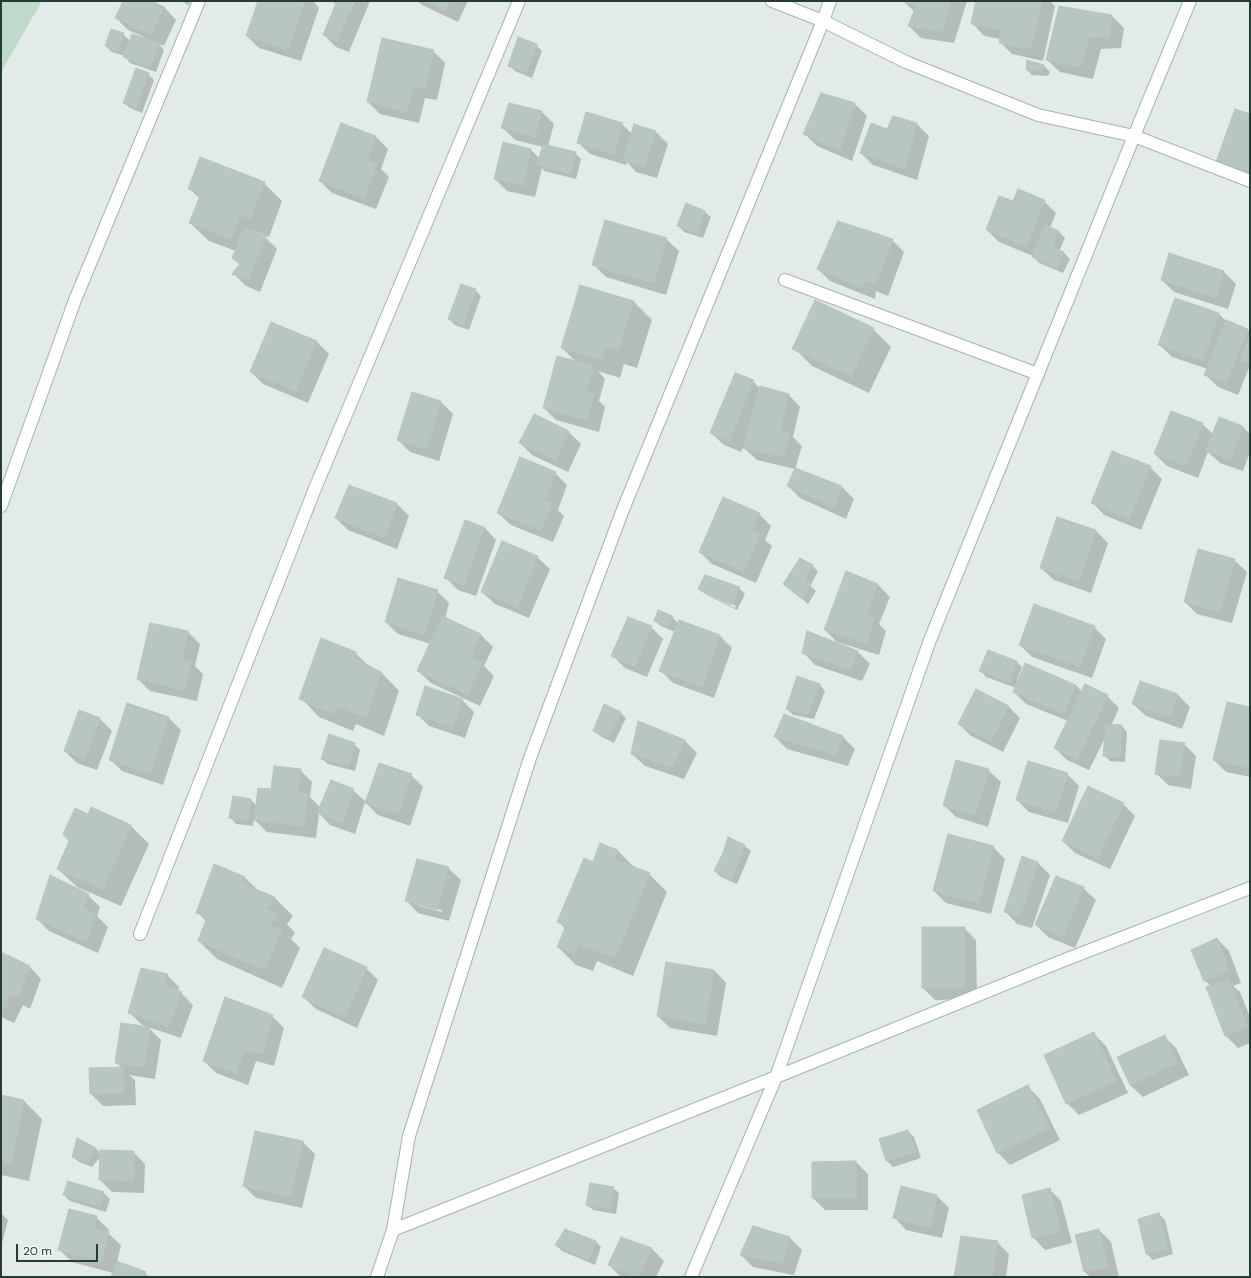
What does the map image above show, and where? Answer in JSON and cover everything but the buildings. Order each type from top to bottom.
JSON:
[{"type":"street","points":[[1,506],[75,300],[199,1]]},
{"type":"street","points":[[140,934],[314,491],[519,1]]},
{"type":"street","points":[[772,1],[823,22],[906,62],[1038,115],[1134,136],[1250,181]]},
{"type":"street","points":[[377,1277],[393,1230],[409,1136],[530,758],[625,504],[823,22],[830,1]]},
{"type":"street","points":[[691,1277],[776,1077],[930,640],[1190,1]]},
{"type":"street","points":[[785,280],[1038,374]]},
{"type":"street","points":[[393,1230],[1062,961],[1250,888]]},
{"type":"green space","points":[[1,1],[42,1],[1,72]]}]
